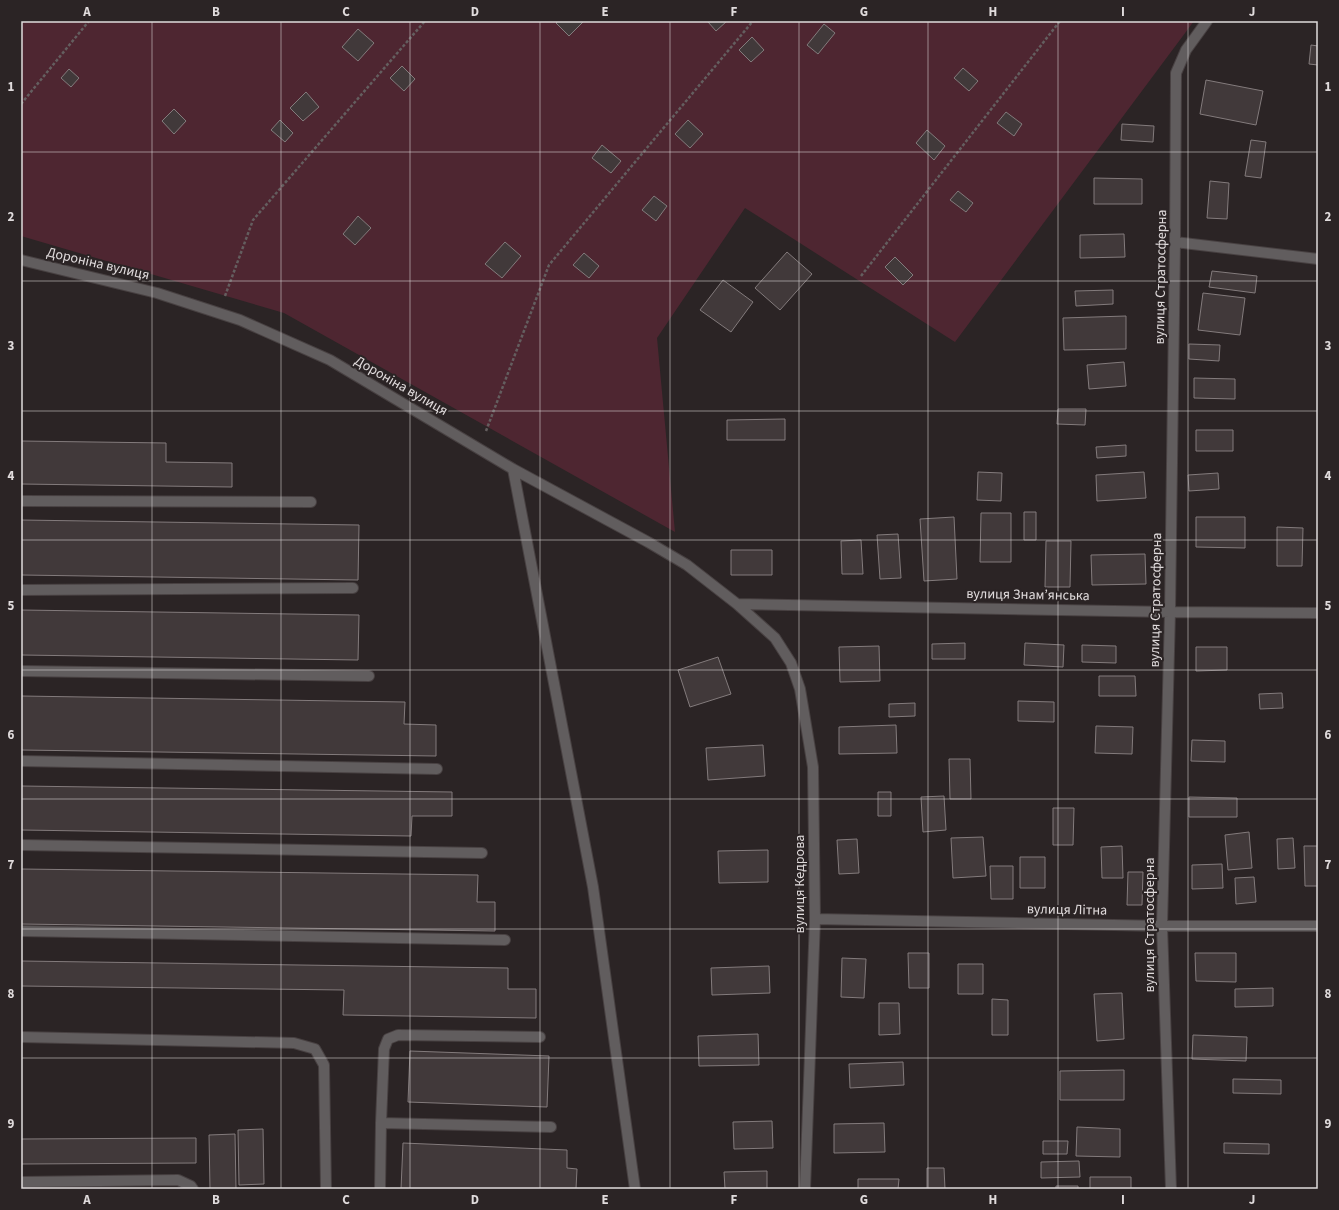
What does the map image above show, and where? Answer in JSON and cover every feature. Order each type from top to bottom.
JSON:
[{"type":"street","name":"вулиця Стратосферна","points":[[1170,1189],[1162,926],[1170,612],[1176,73],[1186,50],[1207,21]]},
{"type":"street","points":[[1175,242],[1318,259]]},
{"type":"street","name":"Дороніна вулиця","points":[[21,260],[157,292],[240,320],[330,360],[513,469],[687,565],[737,604]]},
{"type":"street","points":[[513,469],[592,886],[635,1189]]},
{"type":"street","points":[[21,501],[312,502]]},
{"type":"street","points":[[21,590],[353,588]]},
{"type":"street","name":"вулиця Знам’янська","points":[[737,604],[1170,612],[1318,613]]},
{"type":"street","name":"вулиця Кедрова","points":[[737,604],[775,638],[791,663],[800,689],[812,768],[815,919],[805,1189]]},
{"type":"street","points":[[21,671],[369,676]]},
{"type":"street","points":[[21,761],[437,769]]},
{"type":"street","points":[[21,845],[482,854]]},
{"type":"street","name":"вулиця Літна","points":[[815,919],[1162,926],[1318,926]]},
{"type":"street","points":[[21,932],[505,940]]},
{"type":"street","points":[[380,1189],[380,1123],[384,1049],[388,1040],[398,1035],[540,1037]]},
{"type":"street","points":[[21,1037],[294,1043],[315,1049],[324,1065],[326,1189]]},
{"type":"street","points":[[380,1123],[551,1128]]},
{"type":"street","points":[[21,1182],[178,1180],[191,1186],[193,1189]]},
{"type":"path","points":[[21,104],[90,21]]},
{"type":"path","points":[[219,313],[253,220],[425,21]]},
{"type":"path","points":[[480,448],[549,265],[753,21]]},
{"type":"path","points":[[862,276],[1060,21]]},
{"type":"shaded area","points":[[21,21],[1194,21],[955,342],[745,208],[657,338],[675,532],[284,313],[21,236]]},
{"type":"building","points":[[558,21],[584,21],[569,36],[556,23]]},
{"type":"building","points":[[727,21],[716,31],[708,22]]},
{"type":"building","points":[[824,24],[835,33],[818,54],[807,45]]},
{"type":"building","points":[[358,29],[374,43],[358,61],[342,47]]},
{"type":"building","points":[[752,37],[764,50],[751,62],[739,50]]},
{"type":"building","points":[[1311,45],[1318,46],[1318,65],[1309,64]]},
{"type":"building","points":[[402,66],[415,79],[404,91],[390,78]]},
{"type":"building","points":[[963,68],[978,81],[969,91],[954,78]]},
{"type":"building","points":[[69,69],[79,78],[71,87],[61,78]]},
{"type":"building","points":[[1206,80],[1263,91],[1256,125],[1200,114]]},
{"type":"building","points":[[306,92],[319,107],[303,121],[290,108]]},
{"type":"building","points":[[174,109],[186,121],[174,134],[162,121]]},
{"type":"building","points":[[1006,112],[1022,124],[1014,136],[997,123]]},
{"type":"building","points":[[280,120],[293,133],[285,142],[271,130]]},
{"type":"building","points":[[688,120],[703,134],[690,148],[675,134]]},
{"type":"building","points":[[1122,124],[1154,126],[1153,142],[1121,140]]},
{"type":"building","points":[[927,130],[945,146],[934,160],[916,143]]},
{"type":"building","points":[[1251,140],[1266,142],[1261,178],[1245,176]]},
{"type":"building","points":[[602,145],[621,161],[611,173],[592,158]]},
{"type":"building","points":[[1094,178],[1142,179],[1142,204],[1094,204]]},
{"type":"building","points":[[1210,181],[1229,183],[1227,219],[1207,218]]},
{"type":"building","points":[[958,191],[973,203],[966,212],[950,200]]},
{"type":"building","points":[[654,196],[667,206],[656,221],[642,210]]},
{"type":"building","points":[[358,216],[371,228],[355,245],[343,234]]},
{"type":"building","points":[[1124,234],[1125,257],[1080,258],[1080,235]]},
{"type":"building","points":[[505,242],[521,256],[502,278],[485,264]]},
{"type":"building","points":[[787,252],[812,274],[780,310],[755,288]]},
{"type":"building","points":[[584,253],[599,266],[589,278],[573,265]]},
{"type":"building","points":[[895,257],[913,275],[903,285],[885,267]]},
{"type":"building","points":[[1212,271],[1257,276],[1255,293],[1209,287]]},
{"type":"building","points":[[723,280],[753,302],[731,332],[700,310]]},
{"type":"building","points":[[1113,290],[1113,304],[1076,306],[1075,291]]},
{"type":"building","points":[[1203,293],[1245,298],[1240,335],[1198,330]]},
{"type":"building","points":[[1126,316],[1126,349],[1064,350],[1063,318]]},
{"type":"building","points":[[1189,344],[1220,345],[1219,361],[1189,359]]},
{"type":"building","points":[[1124,362],[1126,386],[1089,389],[1087,365]]},
{"type":"building","points":[[1194,378],[1235,379],[1235,399],[1194,398]]},
{"type":"building","points":[[1058,409],[1086,409],[1085,425],[1057,424]]},
{"type":"building","points":[[785,419],[785,440],[727,440],[727,420]]},
{"type":"building","points":[[1196,430],[1233,430],[1233,451],[1196,451]]},
{"type":"building","points":[[21,441],[166,443],[166,462],[232,463],[232,487],[21,484]]},
{"type":"building","points":[[1126,445],[1126,456],[1097,458],[1096,447]]},
{"type":"building","points":[[978,472],[1002,473],[1001,501],[977,500]]},
{"type":"building","points":[[1144,472],[1146,498],[1097,501],[1096,475]]},
{"type":"building","points":[[1218,473],[1219,489],[1189,491],[1188,475]]},
{"type":"building","points":[[1024,512],[1036,512],[1036,540],[1024,540]]},
{"type":"building","points":[[981,513],[1011,513],[1011,562],[980,562]]},
{"type":"building","points":[[954,517],[957,579],[924,581],[920,519]]},
{"type":"building","points":[[1196,517],[1245,517],[1245,548],[1196,547]]},
{"type":"building","points":[[21,520],[359,525],[358,580],[21,575]]},
{"type":"building","points":[[1277,527],[1303,528],[1302,566],[1277,566]]},
{"type":"building","points":[[898,534],[901,578],[880,579],[877,535]]},
{"type":"building","points":[[861,540],[863,574],[842,574],[841,541]]},
{"type":"building","points":[[1046,541],[1071,541],[1070,587],[1045,587]]},
{"type":"building","points":[[731,550],[772,550],[772,575],[731,575]]},
{"type":"building","points":[[1145,554],[1146,584],[1092,585],[1091,555]]},
{"type":"building","points":[[21,610],[359,615],[358,660],[21,655]]},
{"type":"building","points":[[965,643],[965,659],[932,659],[932,644]]},
{"type":"building","points":[[1025,643],[1064,645],[1063,667],[1024,665]]},
{"type":"building","points":[[1082,645],[1116,646],[1116,663],[1082,662]]},
{"type":"building","points":[[879,646],[880,681],[840,682],[839,647]]},
{"type":"building","points":[[1196,647],[1227,647],[1227,670],[1196,671]]},
{"type":"building","points":[[718,657],[731,694],[690,707],[678,670]]},
{"type":"building","points":[[1099,676],[1135,676],[1136,696],[1099,696]]},
{"type":"building","points":[[1282,693],[1283,708],[1260,709],[1259,694]]},
{"type":"building","points":[[21,696],[405,702],[404,724],[436,725],[436,756],[21,750]]},
{"type":"building","points":[[1018,701],[1054,702],[1054,722],[1018,721]]},
{"type":"building","points":[[915,703],[915,716],[889,717],[889,704]]},
{"type":"building","points":[[896,725],[897,753],[839,754],[839,727]]},
{"type":"building","points":[[1096,726],[1133,727],[1132,754],[1095,753]]},
{"type":"building","points":[[1192,740],[1225,741],[1225,762],[1191,761]]},
{"type":"building","points":[[763,745],[765,776],[708,780],[706,748]]},
{"type":"building","points":[[949,759],[970,759],[971,799],[950,799]]},
{"type":"building","points":[[21,786],[452,792],[452,816],[412,816],[411,836],[21,830]]},
{"type":"building","points":[[878,792],[891,792],[891,816],[878,816]]},
{"type":"building","points":[[944,796],[946,830],[923,832],[921,797]]},
{"type":"building","points":[[1189,797],[1237,798],[1237,817],[1189,817]]},
{"type":"building","points":[[1053,808],[1074,808],[1073,845],[1053,845]]},
{"type":"building","points":[[1249,832],[1252,868],[1228,870],[1225,835]]},
{"type":"building","points":[[983,837],[986,876],[953,878],[951,838]]},
{"type":"building","points":[[1293,838],[1295,868],[1278,869],[1277,839]]},
{"type":"building","points":[[857,839],[859,873],[839,874],[837,840]]},
{"type":"building","points":[[1122,846],[1123,878],[1102,878],[1101,847]]},
{"type":"building","points":[[1304,846],[1318,846],[1318,886],[1305,886]]},
{"type":"building","points":[[768,850],[768,882],[719,883],[718,851]]},
{"type":"building","points":[[1020,857],[1045,857],[1045,888],[1020,888]]},
{"type":"building","points":[[1222,864],[1223,888],[1192,889],[1192,865]]},
{"type":"building","points":[[990,866],[1013,866],[1013,899],[991,899]]},
{"type":"building","points":[[21,869],[478,875],[477,902],[495,902],[495,931],[21,924]]},
{"type":"building","points":[[1128,872],[1143,872],[1142,905],[1127,905]]},
{"type":"building","points":[[1254,877],[1256,902],[1236,904],[1235,878]]},
{"type":"building","points":[[908,953],[929,953],[929,988],[909,988]]},
{"type":"building","points":[[1195,953],[1236,953],[1236,982],[1196,981]]},
{"type":"building","points":[[842,958],[866,959],[864,998],[841,997]]},
{"type":"building","points":[[21,961],[508,968],[508,989],[536,989],[536,1018],[343,1015],[344,990],[21,986]]},
{"type":"building","points":[[958,964],[983,964],[983,994],[958,994]]},
{"type":"building","points":[[769,966],[770,993],[712,995],[711,968]]},
{"type":"building","points":[[1273,988],[1273,1006],[1235,1007],[1235,989]]},
{"type":"building","points":[[1122,993],[1124,1039],[1097,1041],[1094,994]]},
{"type":"building","points":[[992,999],[1008,1000],[1008,1035],[992,1035]]},
{"type":"building","points":[[879,1003],[899,1003],[900,1034],[879,1035]]},
{"type":"building","points":[[758,1034],[759,1065],[699,1066],[698,1036]]},
{"type":"building","points":[[1193,1035],[1247,1037],[1246,1061],[1192,1059]]},
{"type":"building","points":[[410,1051],[549,1056],[547,1107],[408,1102]]},
{"type":"building","points":[[903,1062],[904,1085],[850,1088],[849,1064]]},
{"type":"building","points":[[1124,1070],[1124,1100],[1060,1100],[1060,1071]]},
{"type":"building","points":[[1233,1079],[1281,1080],[1281,1094],[1233,1093]]},
{"type":"building","points":[[772,1121],[773,1148],[734,1149],[733,1122]]},
{"type":"building","points":[[884,1123],[885,1152],[834,1153],[834,1124]]},
{"type":"building","points":[[1077,1127],[1120,1129],[1120,1157],[1076,1156]]},
{"type":"building","points":[[263,1129],[264,1184],[239,1185],[238,1130]]},
{"type":"building","points":[[235,1134],[236,1189],[210,1189],[209,1135]]},
{"type":"building","points":[[196,1138],[196,1163],[21,1164],[21,1139]]},
{"type":"building","points":[[1043,1141],[1068,1141],[1067,1154],[1043,1154]]},
{"type":"building","points":[[403,1143],[567,1150],[567,1168],[577,1169],[576,1189],[401,1189]]},
{"type":"building","points":[[1224,1143],[1269,1144],[1269,1154],[1224,1153]]},
{"type":"building","points":[[1079,1161],[1080,1177],[1041,1178],[1041,1162]]},
{"type":"building","points":[[927,1168],[944,1168],[945,1189],[927,1189]]},
{"type":"building","points":[[767,1171],[767,1189],[725,1189],[724,1172]]},
{"type":"building","points":[[1090,1177],[1131,1177],[1131,1189],[1090,1189]]},
{"type":"building","points":[[858,1179],[899,1179],[898,1189],[858,1189]]},
{"type":"building","points":[[1056,1186],[1078,1186],[1078,1189],[1056,1189]]}]
